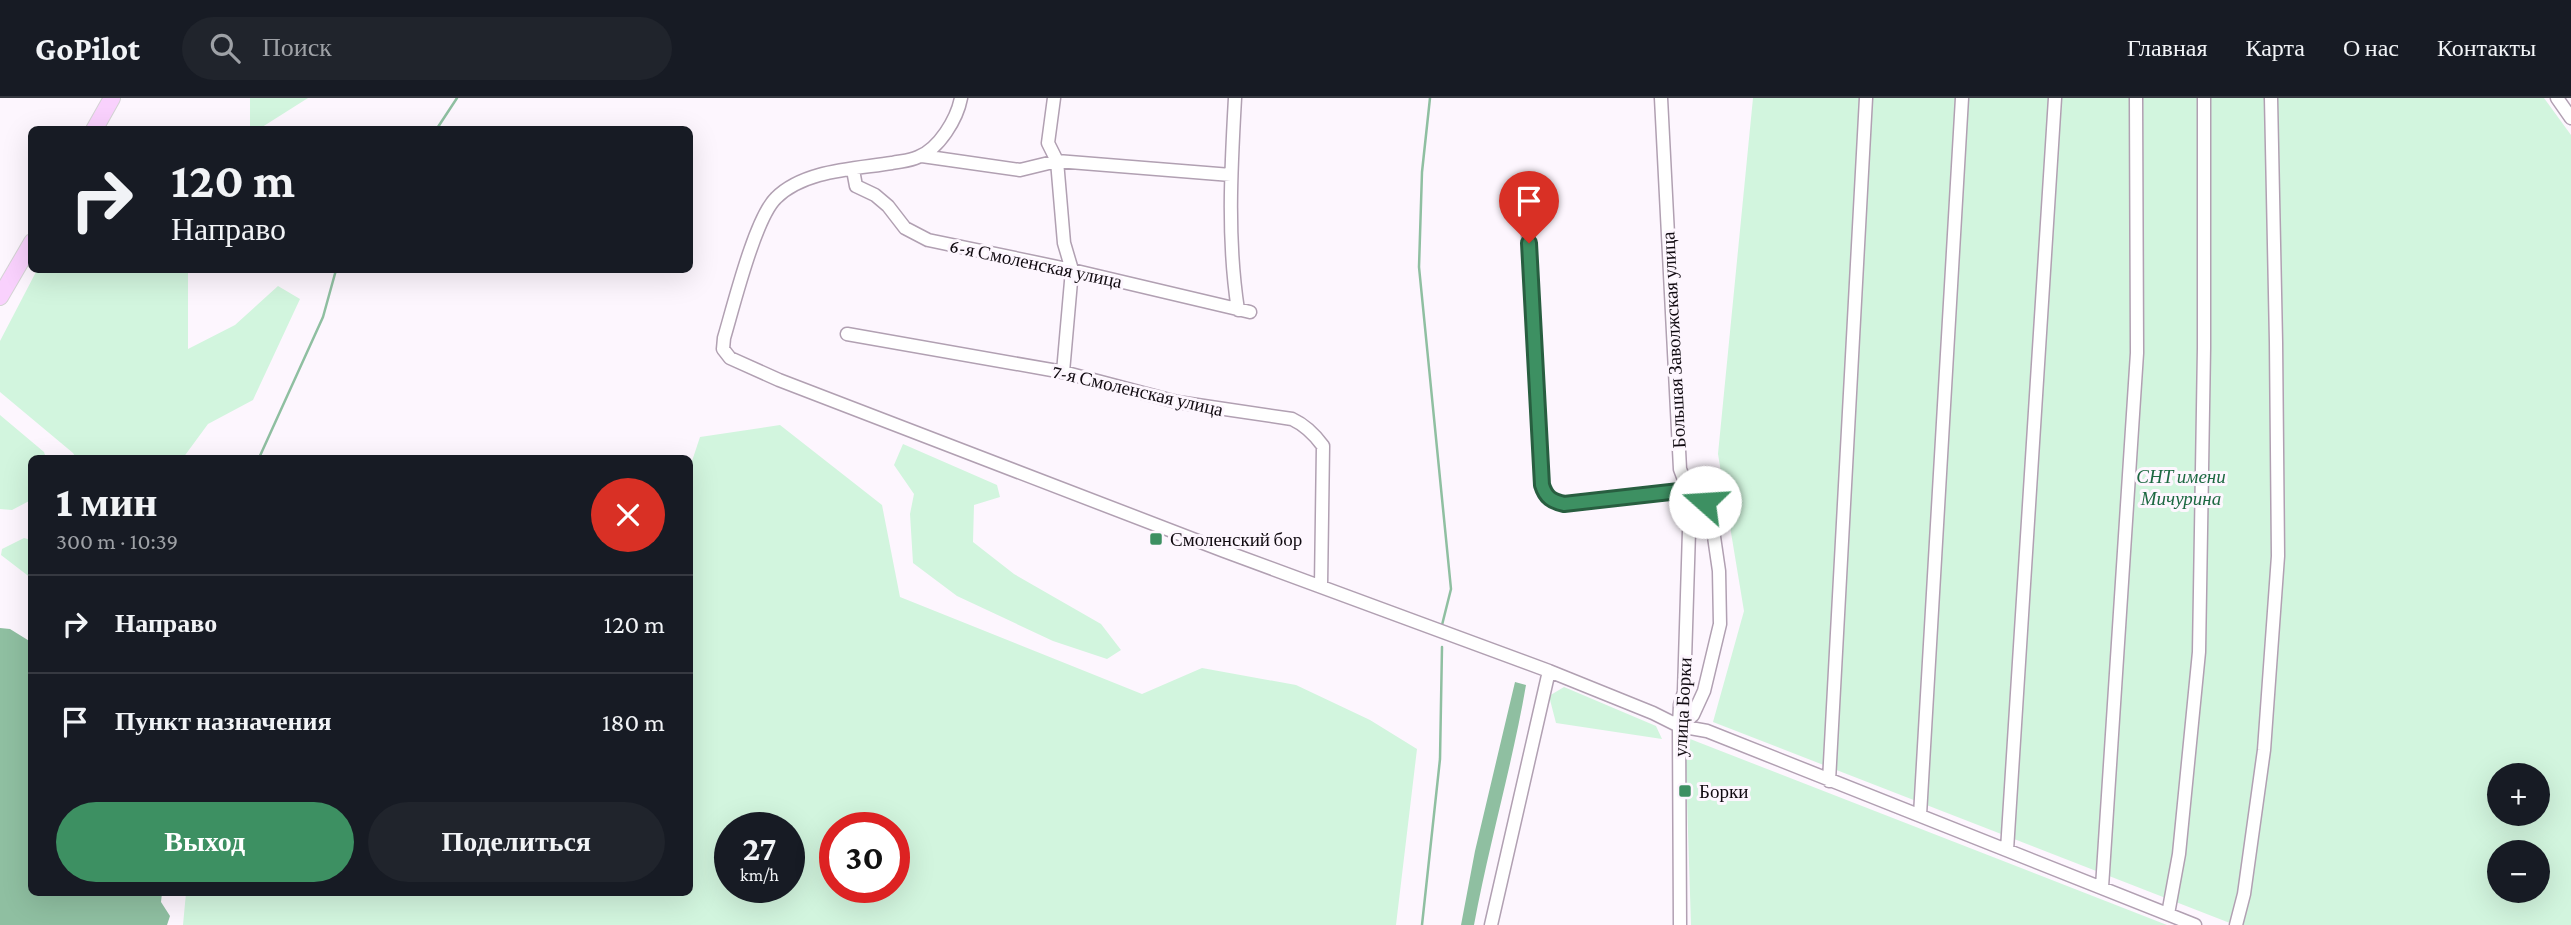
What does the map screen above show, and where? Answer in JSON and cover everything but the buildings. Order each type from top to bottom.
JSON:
[{"type":"main road","points":[[96,126],[112,98]]},
{"type":"main road","points":[[0,297],[28,249]]},
{"type":"street","points":[[922,156],[951,124],[961,98]]},
{"type":"street","points":[[1055,98],[1048,142],[1057,162],[1064,243],[1072,270],[1063,373]]},
{"type":"street","points":[[1235,98],[1231,175],[1057,162],[1020,170],[922,156],[820,176],[794,185],[775,199],[765,215],[747,263],[723,349],[730,358],[779,380],[1224,551],[1549,671],[1679,726],[1707,731],[2195,925]]},
{"type":"street","name":"Большая Заволжская улица","points":[[1661,98],[1680,469],[1688,490],[1705,502],[1711,516],[1719,571],[1720,624],[1703,691],[1692,715],[1679,726]]},
{"type":"street","points":[[1829,781],[1866,98]]},
{"type":"street","points":[[1920,815],[1962,98]]},
{"type":"street","points":[[2007,850],[2055,98]]},
{"type":"street","points":[[2102,887],[2137,353],[2136,98]]},
{"type":"street","points":[[2168,914],[2179,854],[2199,652],[2204,348],[2204,98]]},
{"type":"street","points":[[2236,925],[2244,894],[2264,750],[2278,556],[2277,342],[2271,98]]},
{"type":"street","points":[[2557,98],[2571,118]]},
{"type":"street","name":"6-я Смоленская улица","points":[[853,170],[856,186],[875,195],[888,206],[905,228],[928,240],[1072,270],[1244,311],[1231,222],[1231,175]]},
{"type":"street","points":[[1527,216],[1542,485],[1545,494],[1552,501],[1564,504],[1688,490]]},
{"type":"street","name":"7-я Смоленская улица","points":[[847,334],[1063,373],[1177,402],[1292,419],[1315,435],[1323,446],[1321,586]]},
{"type":"street","name":"улица Борки","points":[[1681,925],[1679,726],[1684,692],[1689,531]]},
{"type":"street","points":[[1491,925],[1549,671]]},
{"type":"green space","points":[[250,98],[308,98],[264,126],[250,126]]},
{"type":"green space","name":"СНТ имени Мичурина","points":[[1753,98],[2544,98],[2571,135],[2571,925],[2235,925],[1713,722],[1744,611],[1718,454]]},
{"type":"green space","points":[[35,273],[188,273],[188,349],[235,325],[278,286],[300,299],[253,400],[208,424],[185,455],[74,455],[0,392],[0,341]]},
{"type":"green space","points":[[0,415],[45,455],[28,455],[28,502],[12,510],[0,509]]},
{"type":"green space","points":[[780,425],[882,505],[900,597],[1142,694],[1202,668],[1296,685],[1370,720],[1417,749],[1396,925],[183,925],[186,896],[693,896],[693,458],[700,437]]},
{"type":"green space","points":[[903,444],[997,485],[1000,497],[974,505],[973,542],[1014,574],[1101,624],[1121,650],[1107,659],[1053,641],[957,596],[913,563],[910,514],[914,494],[894,465]]},
{"type":"green space","points":[[24,538],[28,539],[28,576],[1,555],[2,549]]},
{"type":"green space","points":[[1564,687],[1656,726],[1662,739],[1556,723],[1549,696]]},
{"type":"green space","points":[[1685,737],[2167,925],[1691,925]]},
{"type":"shaded area","points":[[0,628],[10,629],[28,640],[28,896],[162,896],[161,902],[170,916],[167,925],[0,925]]},
{"type":"shaded area","points":[[1515,682],[1526,685],[1474,925],[1461,925],[1475,851]]},
{"type":"waterway","points":[[439,126],[457,98]]},
{"type":"waterway","points":[[1430,98],[1422,172],[1419,267],[1451,589],[1442,625]]},
{"type":"waterway","points":[[260,455],[323,317],[335,273]]},
{"type":"waterway","points":[[1422,925],[1440,759],[1442,647]]},
{"type":"place","name":"Смоленский бор","points":[[1156,539]]},
{"type":"place","name":"Борки","points":[[1685,791]]},
{"type":"route","points":[[1529,243],[1542,485],[1545,494],[1552,501],[1564,504],[1688,490],[1705,502]]}]
